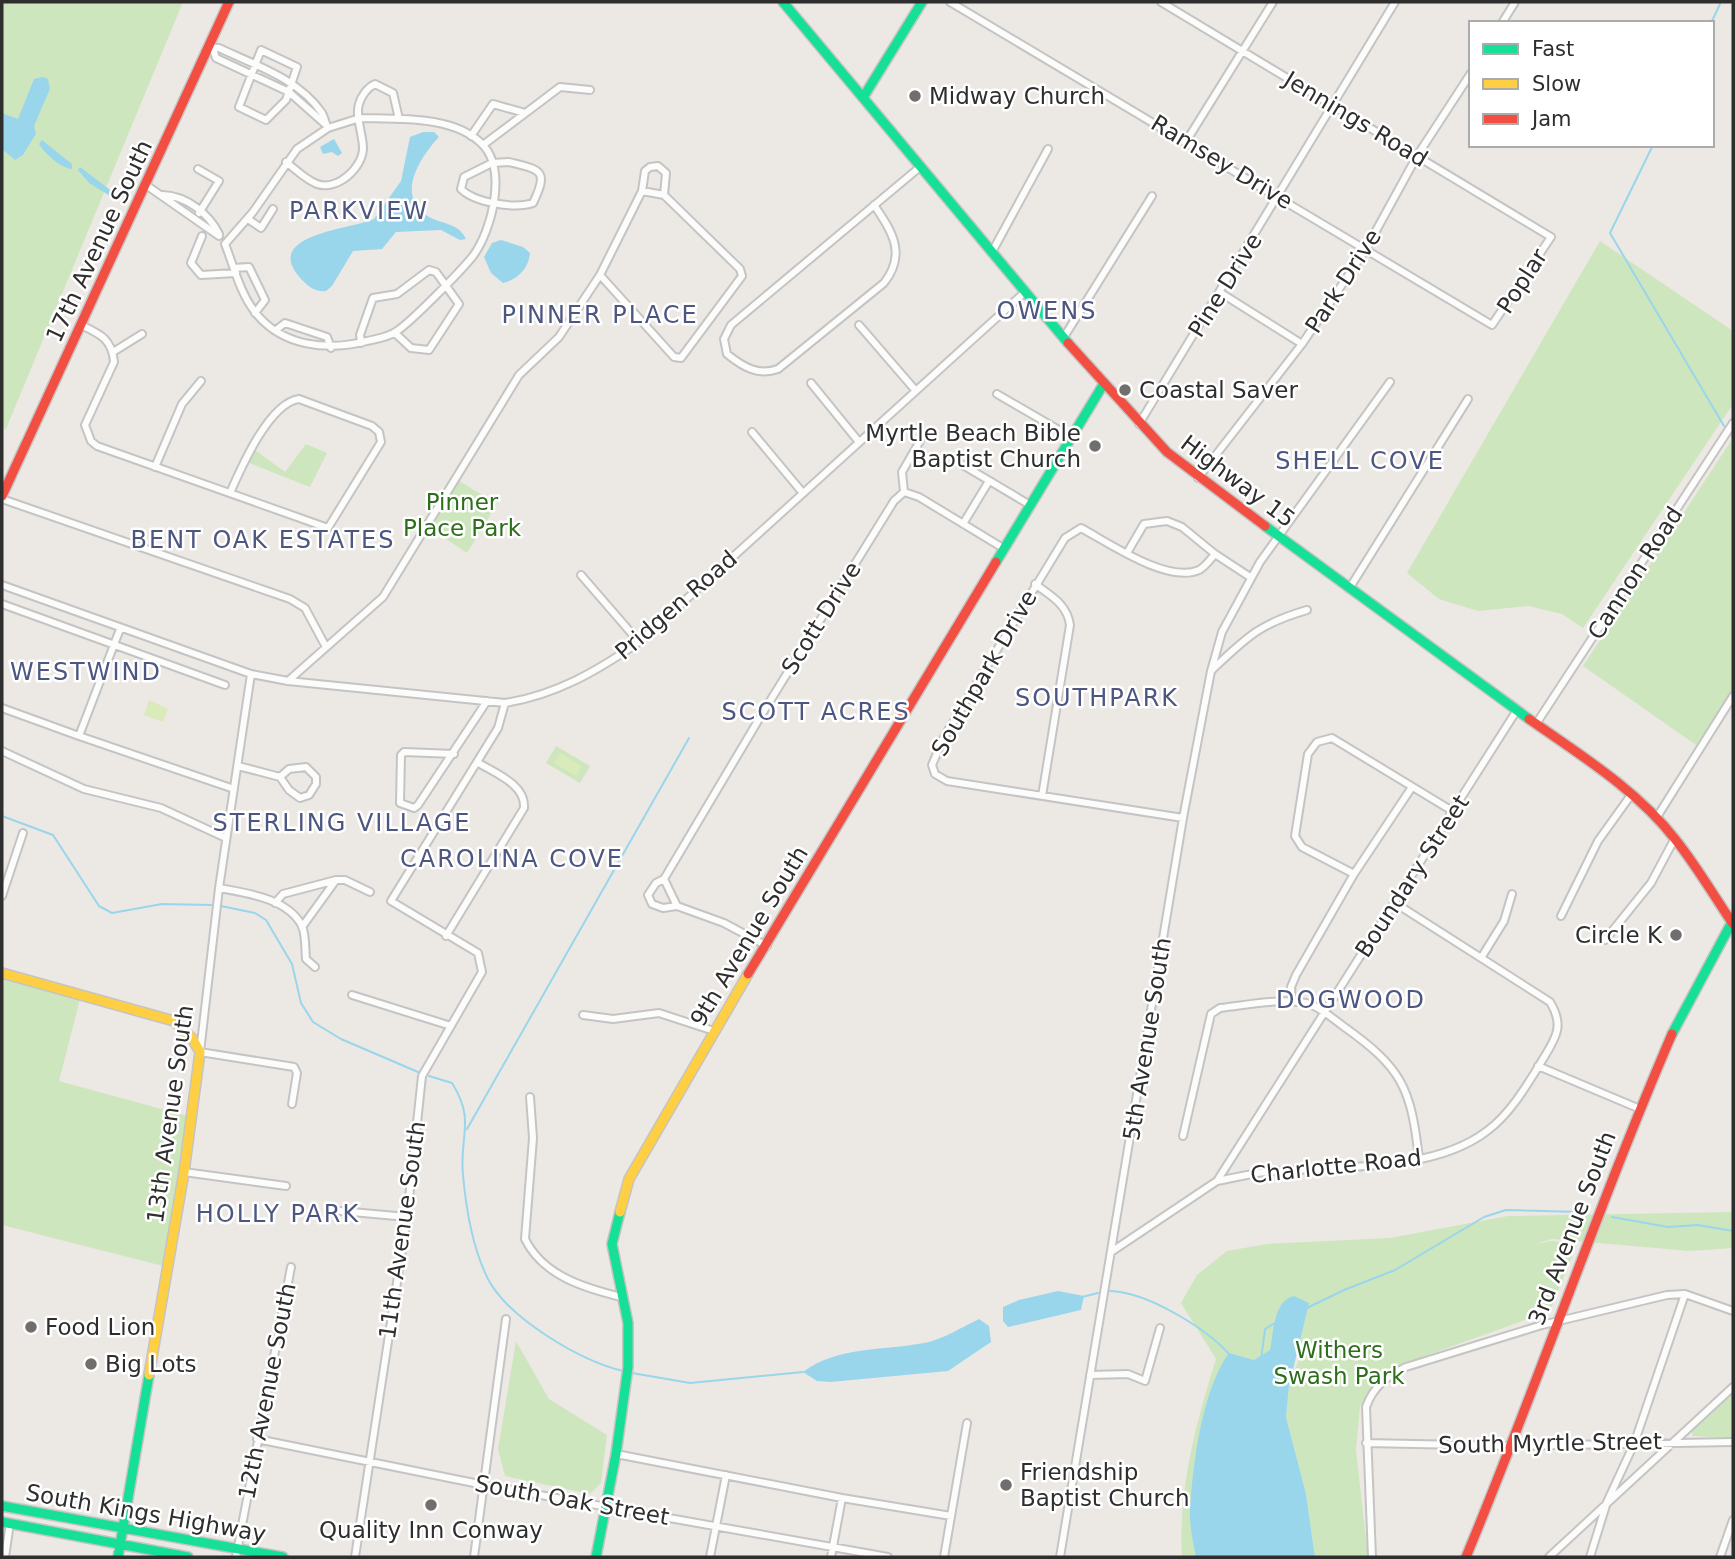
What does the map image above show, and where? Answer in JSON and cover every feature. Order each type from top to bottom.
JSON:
[{"type":"street","name":"17th Avenue South","points":[[2,497],[229,2]]},
{"type":"street","name":"Highway 15","points":[[783,2],[1103,385],[1139,424],[1198,478],[1536,724],[1657,817],[1675,838],[1733,922]]},
{"type":"street","points":[[864,96],[922,2]]},
{"type":"street","name":"Ramsey Drive","points":[[950,2],[1492,325]]},
{"type":"street","name":"Jennings Road","points":[[1161,2],[1551,237]]},
{"type":"street","points":[[1187,141],[1273,2]]},
{"type":"street","name":"Pine Drive","points":[[1139,424],[1221,293],[1395,2]]},
{"type":"street","points":[[1503,21],[1515,2]]},
{"type":"street","points":[[210,48],[219,48],[292,83],[307,93],[325,116],[327,126]]},
{"type":"street","points":[[210,48],[216,58],[301,99],[318,121],[327,126]]},
{"type":"street","points":[[261,50],[297,67],[286,100],[266,120],[239,107],[250,75],[261,50]]},
{"type":"street","name":"Park Drive","points":[[1198,478],[1302,344],[1366,249],[1418,156],[1469,75]]},
{"type":"street","points":[[286,162],[319,185],[335,183],[359,164],[363,151],[358,105],[369,87],[375,84],[393,93],[399,119]]},
{"type":"street","points":[[483,145],[560,87],[590,90]]},
{"type":"street","points":[[471,136],[493,104],[525,114]]},
{"type":"street","points":[[163,195],[176,195],[201,211],[225,244],[256,313],[276,330],[311,346],[331,348],[395,333],[473,255],[484,234],[496,176],[483,145],[471,136],[450,127],[399,119],[360,118],[327,126],[297,149],[248,219],[225,244]]},
{"type":"street","points":[[992,252],[1048,149]]},
{"type":"street","points":[[509,162],[537,169],[543,183],[533,203],[524,206],[492,202],[465,193],[461,183],[464,177],[492,163],[509,162]]},
{"type":"street","points":[[288,681],[383,597],[519,375],[559,337],[600,275],[642,191],[645,171],[650,167],[658,166],[666,173],[664,195]]},
{"type":"street","points":[[874,205],[895,239],[896,264],[884,282],[778,369],[765,373],[754,370],[727,354],[724,339],[731,325],[874,205],[920,167]]},
{"type":"street","points":[[196,218],[219,181],[198,169]]},
{"type":"street","points":[[146,185],[219,236]]},
{"type":"street","points":[[600,275],[674,357],[681,358],[742,276],[740,269],[664,195],[642,191]]},
{"type":"street","points":[[1064,337],[1152,197]]},
{"type":"street","points":[[248,219],[261,228],[273,209]]},
{"type":"street","points":[[202,236],[191,263],[201,275],[248,267],[265,300],[256,313]]},
{"type":"street","name":"Poplar","points":[[1492,325],[1551,237]]},
{"type":"street","points":[[361,343],[373,298],[397,293],[429,270],[436,272],[459,304],[429,350],[411,348],[395,333]]},
{"type":"street","name":"Pridgen Road","points":[[2,585],[251,674],[288,681],[505,703],[537,697],[577,680],[639,642],[1026,292]]},
{"type":"street","points":[[1221,293],[1302,344]]},
{"type":"street","points":[[276,330],[285,323],[327,337],[331,348]]},
{"type":"street","points":[[81,325],[100,334],[109,342],[113,352],[114,362],[85,425],[86,432],[97,446],[328,528],[381,442],[383,431],[299,399],[292,400],[283,406],[249,450],[230,493]]},
{"type":"street","points":[[859,326],[916,391]]},
{"type":"street","points":[[113,352],[142,334]]},
{"type":"street","points":[[155,467],[182,404],[201,381]]},
{"type":"street","name":"5th Avenue South","points":[[1060,1557],[1183,818],[1211,671],[1222,632],[1251,577],[1390,382]]},
{"type":"street","points":[[811,383],[859,442]]},
{"type":"street","name":"9th Avenue South","points":[[596,1557],[616,1454],[628,1367],[628,1323],[612,1244],[629,1179],[714,1031],[1103,385]]},
{"type":"street","points":[[997,394],[1071,438]]},
{"type":"street","points":[[1349,589],[1468,398]]},
{"type":"street","name":"Cannon Road","points":[[1536,724],[1733,423]]},
{"type":"street","points":[[752,432],[802,492]]},
{"type":"street","points":[[920,441],[902,472],[904,492],[919,497],[1003,548]]},
{"type":"street","points":[[956,461],[1030,505]]},
{"type":"street","points":[[963,524],[989,481]]},
{"type":"street","name":"Scott Drive","points":[[677,906],[663,908],[652,904],[648,895],[656,883],[664,879],[894,501],[904,492]]},
{"type":"street","points":[[2,497],[290,600],[305,608],[326,647]]},
{"type":"street","points":[[1127,553],[1144,524],[1167,521],[1182,527],[1215,554],[1251,577]]},
{"type":"street","name":"Southpark Drive","points":[[1183,818],[947,781],[935,774],[932,765],[944,737],[1035,584],[1065,538],[1075,530],[1081,528],[1147,565],[1182,572],[1202,568],[1215,554]]},
{"type":"street","points":[[581,575],[639,642]]},
{"type":"street","points":[[1035,584],[1059,602],[1068,613],[1070,625],[1042,796]]},
{"type":"street","points":[[2,604],[225,685]]},
{"type":"street","points":[[1211,671],[1250,634],[1271,620],[1307,610]]},
{"type":"street","points":[[79,737],[120,629]]},
{"type":"street","name":"13th Avenue South","points":[[118,1557],[184,1172],[219,888],[251,674]]},
{"type":"street","points":[[1657,817],[1733,696]]},
{"type":"street","points":[[454,754],[404,752],[401,755],[400,803],[414,808],[418,805],[454,754],[487,701]]},
{"type":"street","points":[[477,762],[519,788],[525,799],[524,807],[446,936],[391,901],[498,728],[505,703]]},
{"type":"street","points":[[2,708],[234,789]]},
{"type":"street","name":"Boundary Street","points":[[1111,1252],[1217,1181],[1517,710]]},
{"type":"street","points":[[1354,874],[1302,847],[1294,836],[1312,747],[1332,738],[1454,812]]},
{"type":"street","points":[[2,751],[84,789],[161,808],[226,838]]},
{"type":"street","points":[[238,766],[281,777],[289,790],[300,798],[309,795],[316,784],[316,777],[306,767],[289,769],[281,777]]},
{"type":"street","points":[[1292,1001],[1291,987],[1296,975],[1354,874],[1412,787]]},
{"type":"street","points":[[1561,916],[1598,841],[1630,795]]},
{"type":"street","points":[[2,896],[23,833]]},
{"type":"street","points":[[1605,940],[1651,883],[1675,838]]},
{"type":"street","points":[[664,879],[677,906],[724,923],[767,946]]},
{"type":"street","points":[[275,903],[283,894],[336,880],[345,880],[370,892]]},
{"type":"street","points":[[302,927],[336,880]]},
{"type":"street","points":[[219,888],[254,894],[293,914],[302,927],[306,959],[316,967]]},
{"type":"street","points":[[1481,958],[1504,921],[1512,894]]},
{"type":"street","name":"Charlotte Road","points":[[1217,1181],[1262,1172],[1419,1159],[1457,1149],[1488,1131],[1509,1109],[1538,1066],[1558,1032],[1559,1016],[1550,1002],[1395,903]]},
{"type":"street","name":"3rd Avenue South","points":[[1466,1557],[1640,1109],[1681,1012],[1733,922]]},
{"type":"street","name":"11th Avenue South","points":[[355,1557],[407,1217],[422,1076],[482,972],[478,953],[446,936]]},
{"type":"street","points":[[2,973],[174,1021],[192,1038],[200,1052],[294,1067],[297,1073],[292,1104]]},
{"type":"street","points":[[352,995],[451,1026]]},
{"type":"street","points":[[1183,1136],[1211,1014],[1220,1008],[1292,1001],[1310,1004],[1324,1012],[1377,1051],[1396,1071],[1405,1089],[1414,1122],[1419,1159]]},
{"type":"street","points":[[583,1015],[613,1019],[659,1013],[714,1031]]},
{"type":"street","points":[[1538,1066],[1640,1109]]},
{"type":"street","points":[[530,1097],[533,1138],[525,1239],[532,1253],[564,1278],[579,1286],[621,1297]]},
{"type":"street","points":[[184,1172],[286,1186]]},
{"type":"street","points":[[341,1212],[407,1217]]},
{"type":"street","name":"12th Avenue South","points":[[236,1553],[291,1267]]},
{"type":"street","points":[[1590,1557],[1607,1502],[1634,1444],[1685,1294]]},
{"type":"street","points":[[1372,1557],[1366,1407],[1369,1396],[1380,1383],[1396,1372],[1556,1321],[1685,1294],[1733,1311]]},
{"type":"street","points":[[474,1557],[506,1319]]},
{"type":"street","points":[[1090,1375],[1128,1374],[1145,1381],[1160,1328]]},
{"type":"street","points":[[1549,1557],[1733,1387]]},
{"type":"street","points":[[944,1557],[967,1423]]},
{"type":"street","name":"South Oak Street","points":[[257,1439],[484,1485],[888,1557]]},
{"type":"street","name":"South Myrtle Street","points":[[1366,1443],[1511,1446],[1733,1442]]},
{"type":"street","points":[[616,1454],[842,1498],[951,1516]]},
{"type":"street","points":[[710,1557],[726,1475]]},
{"type":"street","points":[[831,1557],[842,1498]]},
{"type":"street","name":"South Kings Highway","points":[[2,1506],[236,1553],[283,1557]]},
{"type":"street","points":[[1722,1555],[1733,1520]]},
{"type":"street","points":[[5,1557],[6,1523]]},
{"type":"street","name":"South Kings Highway","points":[[6,1523],[188,1557]]},
{"type":"green space","points":[[2,2],[183,2],[6,429],[2,428]]},
{"type":"green space","points":[[1600,241],[1733,331],[1733,404],[1583,628],[1562,614],[1528,606],[1478,611],[1439,599],[1407,573]]},
{"type":"green space","points":[[1733,438],[1733,689],[1696,745],[1583,666]]},
{"type":"green space","points":[[306,444],[327,453],[310,487],[244,461],[251,447],[285,472]]},
{"type":"green space","name":"Pinner Place Park","points":[[456,479],[497,504],[467,553],[427,526]]},
{"type":"green space","points":[[149,700],[168,709],[163,722],[144,715]]},
{"type":"green space","points":[[556,746],[590,766],[580,783],[546,763]]},
{"type":"green space","points":[[560,753],[581,766],[576,776],[554,763]]},
{"type":"green space","points":[[2,972],[81,995],[59,1081],[191,1117],[167,1267],[2,1225]]},
{"type":"green space","name":"Withers Swash Park","points":[[1733,1212],[1733,1248],[1690,1251],[1552,1239],[1535,1244],[1552,1241],[1577,1244],[1550,1311],[1400,1365],[1374,1382],[1360,1407],[1356,1450],[1368,1557],[1315,1557],[1306,1494],[1286,1417],[1289,1386],[1307,1337],[1289,1361],[1284,1437],[1305,1557],[1182,1557],[1183,1507],[1190,1457],[1216,1359],[1181,1303],[1197,1275],[1227,1251],[1267,1244],[1390,1238],[1508,1216]]},
{"type":"green space","points":[[516,1341],[549,1399],[607,1435],[601,1483],[590,1494],[505,1476],[498,1449]]},
{"type":"green space","points":[[1733,1393],[1733,1438],[1692,1436],[1692,1430]]},
{"type":"water","points":[[34,79],[48,79],[50,89],[34,126],[36,134],[23,155],[15,160],[2,149],[2,113],[18,119]]},
{"type":"water","points":[[423,132],[434,132],[439,137],[425,154],[414,176],[413,198],[418,208],[429,217],[455,227],[466,239],[460,240],[441,230],[396,232],[382,249],[353,251],[332,286],[326,291],[310,287],[292,265],[292,252],[300,243],[314,236],[374,219],[401,181],[410,137]]},
{"type":"water","points":[[334,139],[342,153],[338,156],[332,152],[323,154],[320,147]]},
{"type":"water","points":[[42,140],[72,164],[72,169],[49,156],[39,144]]},
{"type":"water","points":[[80,167],[117,195],[115,199],[89,183],[78,170]]},
{"type":"water","points":[[501,240],[523,247],[530,253],[521,272],[503,283],[491,273],[484,257],[492,243]]},
{"type":"water","points":[[1058,1291],[1084,1296],[1081,1310],[1008,1327],[1003,1321],[1003,1307],[1019,1300]]},
{"type":"water","points":[[1294,1296],[1309,1303],[1289,1386],[1286,1417],[1306,1494],[1315,1557],[1196,1557],[1190,1521],[1191,1491],[1200,1428],[1212,1387],[1229,1353],[1254,1360],[1270,1350],[1278,1311],[1287,1299]]},
{"type":"water","points":[[979,1319],[989,1326],[991,1342],[948,1371],[830,1382],[817,1381],[803,1372],[831,1358],[846,1354],[931,1341]]},
{"type":"waterway","points":[[1712,21],[1720,4]]},
{"type":"waterway","points":[[1652,147],[1610,233],[1724,426]]},
{"type":"waterway","points":[[467,1129],[689,738]]},
{"type":"waterway","points":[[2,816],[53,835],[99,906],[112,913],[162,904],[211,905]]},
{"type":"waterway","points":[[221,906],[255,913],[266,920],[292,964],[301,1003],[313,1022],[341,1039],[418,1072]]},
{"type":"waterway","points":[[429,1076],[452,1083],[463,1108],[465,1129],[462,1161],[466,1201],[474,1242],[488,1279],[512,1309],[548,1336],[587,1358],[623,1371]]},
{"type":"waterway","points":[[1305,1309],[1395,1270],[1484,1217],[1506,1210],[1581,1212]]},
{"type":"waterway","points":[[1612,1217],[1668,1227],[1698,1225],[1733,1231]]},
{"type":"waterway","points":[[1110,1291],[1141,1298],[1175,1313],[1206,1334],[1230,1355]]},
{"type":"waterway","points":[[1082,1297],[1098,1293]]},
{"type":"waterway","points":[[1261,1360],[1265,1329],[1275,1323]]},
{"type":"waterway","points":[[632,1373],[690,1383],[803,1372]]},
{"type":"traffic: fast","points":[[783,2],[1068,343]]},
{"type":"traffic: fast","points":[[864,96],[922,2]]},
{"type":"traffic: fast","points":[[996,562],[1103,385]]},
{"type":"traffic: fast","points":[[1265,526],[1529,719]]},
{"type":"traffic: fast","points":[[1672,1034],[1733,920]]},
{"type":"traffic: fast","points":[[596,1557],[616,1454],[628,1367],[628,1323],[612,1244],[620,1212]]},
{"type":"traffic: fast","points":[[118,1557],[149,1375]]},
{"type":"traffic: fast","points":[[2,1506],[283,1557]]},
{"type":"traffic: fast","points":[[2,1522],[188,1557]]},
{"type":"traffic: slow","points":[[2,973],[174,1021],[192,1038],[200,1052],[184,1172],[149,1375]]},
{"type":"traffic: slow","points":[[620,1212],[629,1179],[748,974]]},
{"type":"traffic: jam","points":[[2,496],[229,2]]},
{"type":"traffic: jam","points":[[1068,343],[1167,452],[1265,526]]},
{"type":"traffic: jam","points":[[748,974],[996,562]]},
{"type":"traffic: jam","points":[[1529,719],[1587,759],[1660,821],[1690,859],[1733,924]]},
{"type":"traffic: jam","points":[[1466,1557],[1672,1034]]},
{"type":"place","name":"Midway Church","points":[[915,96]]},
{"type":"place","name":"Coastal Saver","points":[[1125,390]]},
{"type":"place","name":"Myrtle Beach Bible Baptist Church","points":[[1095,446]]},
{"type":"place","name":"Circle K","points":[[1676,935]]},
{"type":"place","name":"Food Lion","points":[[31,1327]]},
{"type":"place","name":"Big Lots","points":[[91,1364]]},
{"type":"place","name":"Friendship Baptist Church","points":[[1006,1485]]},
{"type":"place","name":"Quality Inn Conway","points":[[431,1505]]},
{"type":"district","name":"PARKVIEW","points":[[359,211]]},
{"type":"district","name":"OWENS","points":[[1047,311]]},
{"type":"district","name":"PINNER PLACE","points":[[600,315]]},
{"type":"district","name":"SHELL COVE","points":[[1360,461]]},
{"type":"district","name":"BENT OAK ESTATES","points":[[263,540]]},
{"type":"district","name":"WESTWIND","points":[[86,672]]},
{"type":"district","name":"SOUTHPARK","points":[[1097,698]]},
{"type":"district","name":"SCOTT ACRES","points":[[816,712]]},
{"type":"district","name":"STERLING VILLAGE","points":[[342,823]]},
{"type":"district","name":"CAROLINA COVE","points":[[512,859]]},
{"type":"district","name":"DOGWOOD","points":[[1351,1000]]},
{"type":"district","name":"HOLLY PARK","points":[[278,1214]]}]
